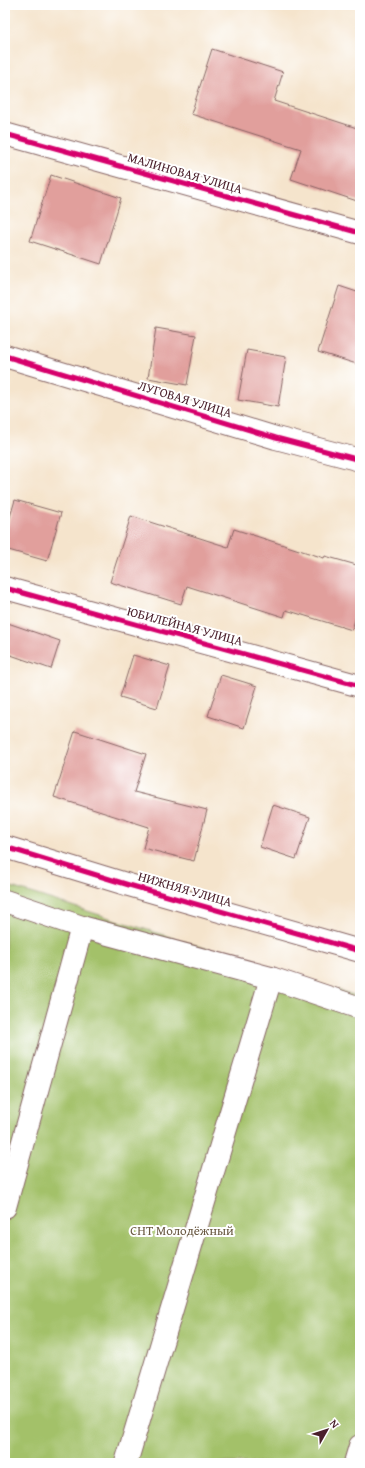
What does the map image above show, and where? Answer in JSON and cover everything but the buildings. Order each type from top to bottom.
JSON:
[{"type":"street","name":"МАЛИНОВАЯ УЛИЦА","points":[[5,134],[360,233]]},
{"type":"street","name":"ЛУГОВАЯ УЛИЦА","points":[[5,356],[276,438],[360,460]]},
{"type":"street","name":"ЮБИЛЕЙНАЯ УЛИЦА","points":[[5,588],[360,686]]},
{"type":"street","name":"НИЖНЯЯ УЛИЦА","points":[[5,847],[129,885],[360,951]]},
{"type":"street","points":[[5,901],[82,927],[271,978],[360,1008]]},
{"type":"street","points":[[5,1207],[82,927]]},
{"type":"street","points":[[126,1463],[271,978]]},
{"type":"street","points":[[355,1463],[360,1446]]},
{"type":"green space","name":"СНТ Молодёжный","points":[[5,885],[360,997],[360,1463],[5,1463]]},
{"type":"cycle path","points":[[5,134],[360,233]]},
{"type":"cycle path","points":[[5,356],[276,438],[360,460]]},
{"type":"cycle path","points":[[5,588],[360,686]]},
{"type":"cycle path","points":[[5,847],[129,885],[360,951]]}]
